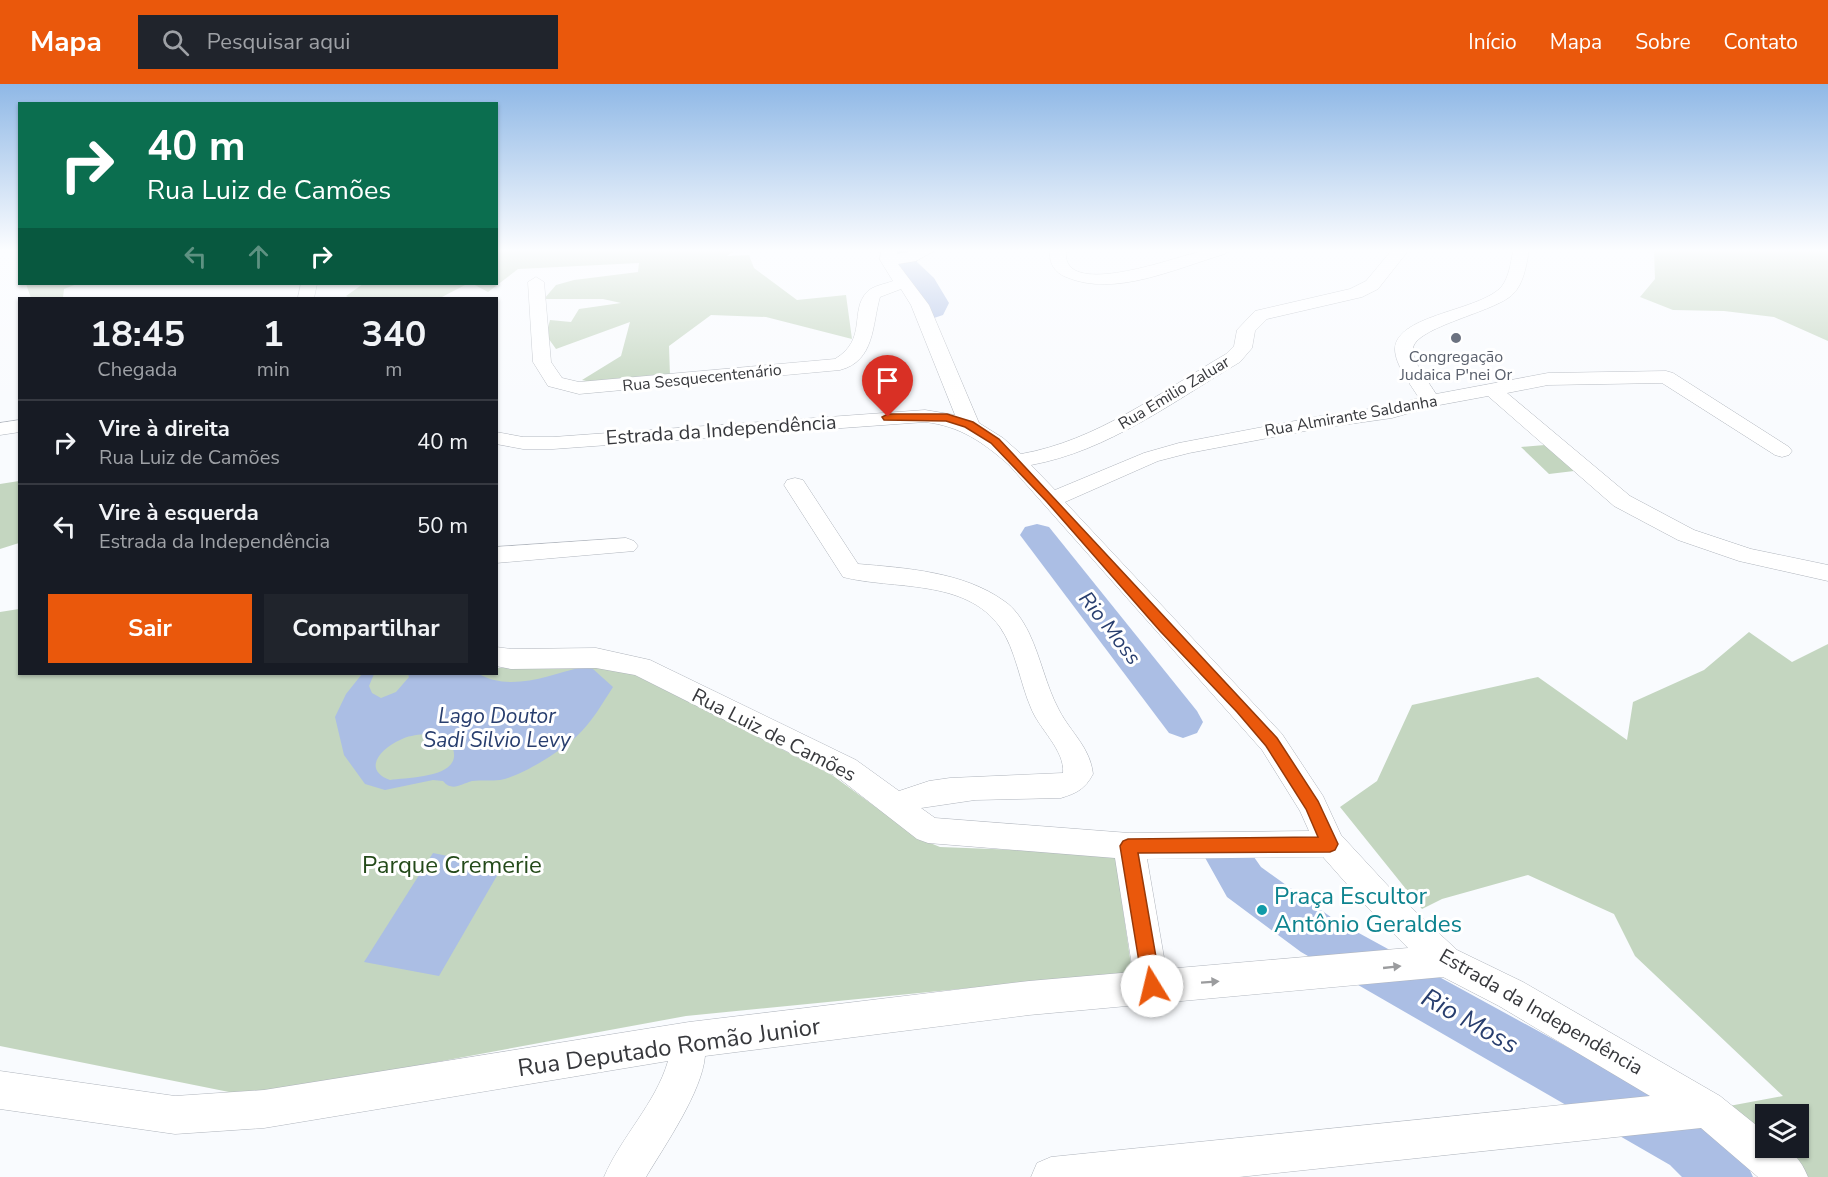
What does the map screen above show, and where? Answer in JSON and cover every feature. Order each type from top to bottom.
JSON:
[{"type":"street","name":"Rua Sesquecentenário","points":[[538,302],[542,362],[555,382],[579,388],[840,364],[855,356],[861,349],[870,302]]},
{"type":"street","points":[[918,302],[969,424]]},
{"type":"street","name":"Rua Emilio Zaluar","points":[[1016,461],[1079,446],[1115,429],[1233,358],[1243,348],[1246,330],[1261,315],[1317,302]]},
{"type":"street","points":[[1431,401],[1407,360],[1404,347],[1408,339],[1450,316],[1491,302]]},
{"type":"street","name":"Rua Almirante Saldanha","points":[[1051,500],[1121,469],[1186,447],[1310,424],[1392,412],[1431,401],[1548,379],[1666,377],[1782,452]]},
{"type":"street","points":[[1491,389],[1622,501],[1686,535],[1737,553],[1828,573]]},
{"type":"street","name":"Estrada da Independência","points":[[498,438],[523,443],[553,443],[925,416],[947,417],[969,424],[995,441],[1016,461],[1115,573],[1272,742],[1312,805],[1330,844],[1379,898],[1444,962],[1511,994],[1706,1109],[1788,1177]]},
{"type":"street","points":[[0,429],[18,426]]},
{"type":"street","points":[[795,485],[851,572],[890,574],[946,585],[981,598],[1008,618],[1026,654],[1045,712],[1076,756],[1078,774],[1073,781],[1061,786],[938,791],[913,796],[899,807]]},
{"type":"street","points":[[498,555],[626,546]]},
{"type":"street","name":"Rua Luiz de Camões","points":[[498,656],[511,659],[596,658],[641,667],[846,768],[928,830],[1128,846],[1330,844]]},
{"type":"street","points":[[1128,846],[1152,986]]},
{"type":"street","name":"Rua Deputado Romão Junior","points":[[0,1090],[175,1115],[264,1109],[689,1040],[1029,998],[1444,962]]},
{"type":"street","points":[[624,1177],[663,1113],[686,1067],[689,1040]]},
{"type":"street","points":[[1051,1177],[1706,1109]]},
{"type":"green space","points":[[617,302],[847,302],[852,339],[766,317],[711,315],[669,346],[670,376],[598,384],[582,380],[621,356],[630,322],[556,349],[546,335],[550,320],[571,322],[579,309],[621,303]]},
{"type":"green space","points":[[1653,302],[1828,302],[1828,341],[1774,317],[1724,311],[1673,310]]},
{"type":"green space","points":[[1545,445],[1574,471],[1549,474],[1521,447]]},
{"type":"green space","points":[[18,481],[18,543],[0,549],[0,484]]},
{"type":"green space","name":"Parque Cremerie","points":[[18,609],[18,675],[498,675],[498,668],[559,663],[626,669],[832,775],[918,838],[940,847],[1115,854],[1132,972],[686,1016],[269,1093],[234,1093],[0,1046],[0,612]]},
{"type":"green space","points":[[1749,632],[1792,662],[1828,644],[1828,1177],[1794,1177],[1771,1158],[1809,1158],[1809,1104],[1755,1104],[1755,1144],[1713,1109],[1783,1096],[1635,956],[1614,914],[1528,875],[1442,899],[1422,909],[1340,807],[1377,781],[1412,705],[1538,677],[1627,740],[1633,702],[1704,670]]},
{"type":"water","name":"Lago Doutor Sadi Silvio Levy","points":[[582,667],[593,669],[613,687],[592,719],[577,736],[541,762],[509,778],[472,781],[453,787],[443,781],[433,780],[385,790],[365,784],[344,755],[335,717],[346,694],[361,675],[374,675],[369,686],[372,693],[381,698],[396,692],[408,675],[481,675],[504,682],[544,677]],"holes":[[[424,734],[431,739],[451,744],[454,755],[451,764],[434,774],[390,780],[377,770],[377,759],[381,753],[406,738]]]},
{"type":"water","points":[[433,853],[502,867],[439,976],[364,962]]},
{"type":"waterway","name":"Rio Moss","points":[[934,310],[935,302]]},
{"type":"waterway","name":"Rio Moss","points":[[1037,535],[1183,722]]},
{"type":"waterway","name":"Rio Moss","points":[[1226,854],[1244,882],[1318,936],[1690,1145],[1724,1177]]},
{"type":"place","name":"Congregação Judaica P'nei Or","points":[[1456,338]]},
{"type":"place","name":"Praça Escultor Antônio Geraldes","points":[[1262,910]]},
{"type":"route","points":[[888,417],[947,417],[969,424],[995,441],[1016,461],[1115,573],[1272,742],[1312,805],[1330,844],[1128,846],[1152,986]]}]
